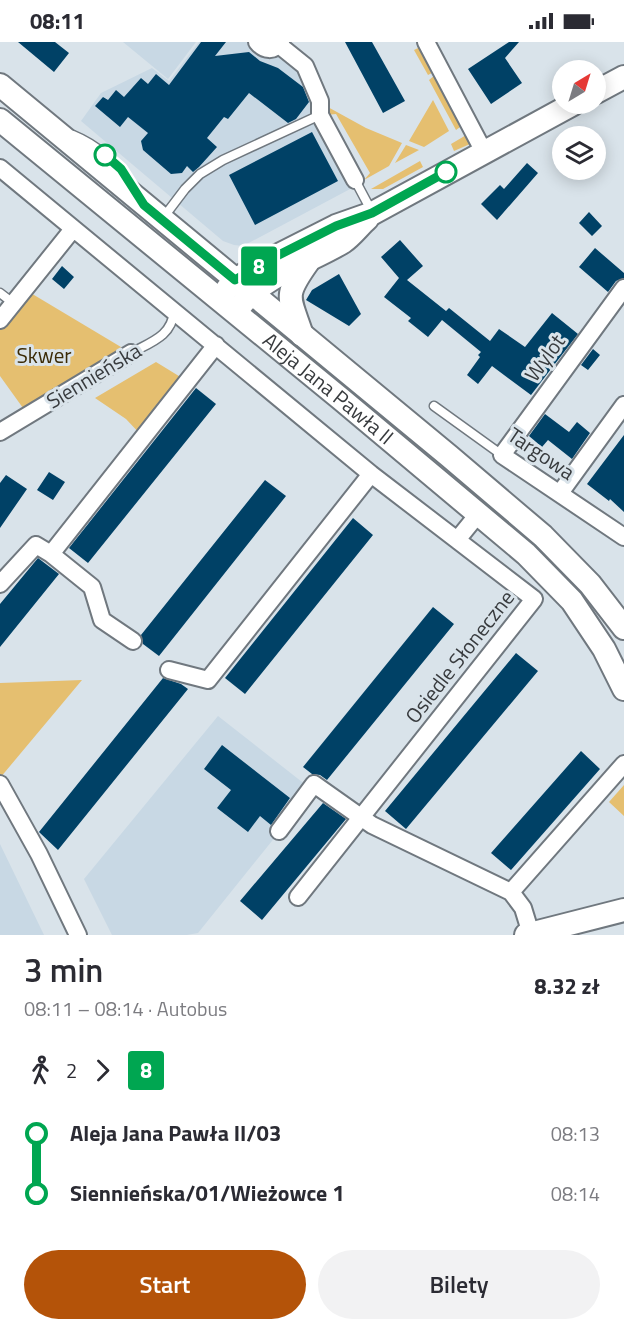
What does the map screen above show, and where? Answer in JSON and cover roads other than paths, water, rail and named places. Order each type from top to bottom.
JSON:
[{"type":"main road","points":[[606,87],[624,77]]},
{"type":"main road","points":[[0,85],[161,219]]},
{"type":"main road","points":[[226,305],[261,264],[336,226],[372,213],[554,114]]},
{"type":"main road","name":"Aleja Jana Pawła II","points":[[0,120],[479,513],[542,568],[572,601],[604,649],[624,688]]},
{"type":"main road","points":[[243,287],[345,240],[372,213]]},
{"type":"main road","name":"Aleja Jana Pawła II","points":[[161,219],[543,536],[590,584],[624,628]]},
{"type":"main road","points":[[302,335],[289,298],[293,284],[312,257]]},
{"type":"main road","points":[[528,934],[624,910]]},
{"type":"street","points":[[256,42],[270,50],[280,43],[305,66],[320,101],[320,116],[355,180]]},
{"type":"street","points":[[426,42],[484,152]]},
{"type":"street","name":"Osiedle Słoneczne","points":[[0,168],[371,474],[534,599],[298,897]]},
{"type":"street","points":[[0,320],[7,298],[72,229]]},
{"type":"street","name":"Wylot","points":[[502,455],[624,288]]},
{"type":"street","points":[[51,554],[216,345]]},
{"type":"street","name":"Siennieńska","points":[[0,432],[131,353]]},
{"type":"street","points":[[560,494],[624,405]]},
{"type":"street","name":"Targowa","points":[[502,455],[624,537]]},
{"type":"street","points":[[169,670],[208,680],[371,474]]},
{"type":"street","points":[[457,540],[479,513]]},
{"type":"street","points":[[0,584],[36,545],[51,554],[92,587],[102,620],[133,641]]},
{"type":"street","points":[[511,892],[624,764]]},
{"type":"street","points":[[279,831],[314,784],[361,818],[511,892],[523,908],[528,934]]},
{"type":"street","points":[[1,787],[39,854],[78,935]]},
{"type":"lane","points":[[161,219],[184,189],[200,174],[223,160],[320,116]]},
{"type":"lane","points":[[355,180],[372,213]]},
{"type":"lane","name":"Siennieńska","points":[[131,353],[164,334],[173,323],[174,311]]},
{"type":"lane","name":"Targowa","points":[[434,406],[502,455]]},
{"type":"park label","name":"Skwer","points":[[44,356]]}]
